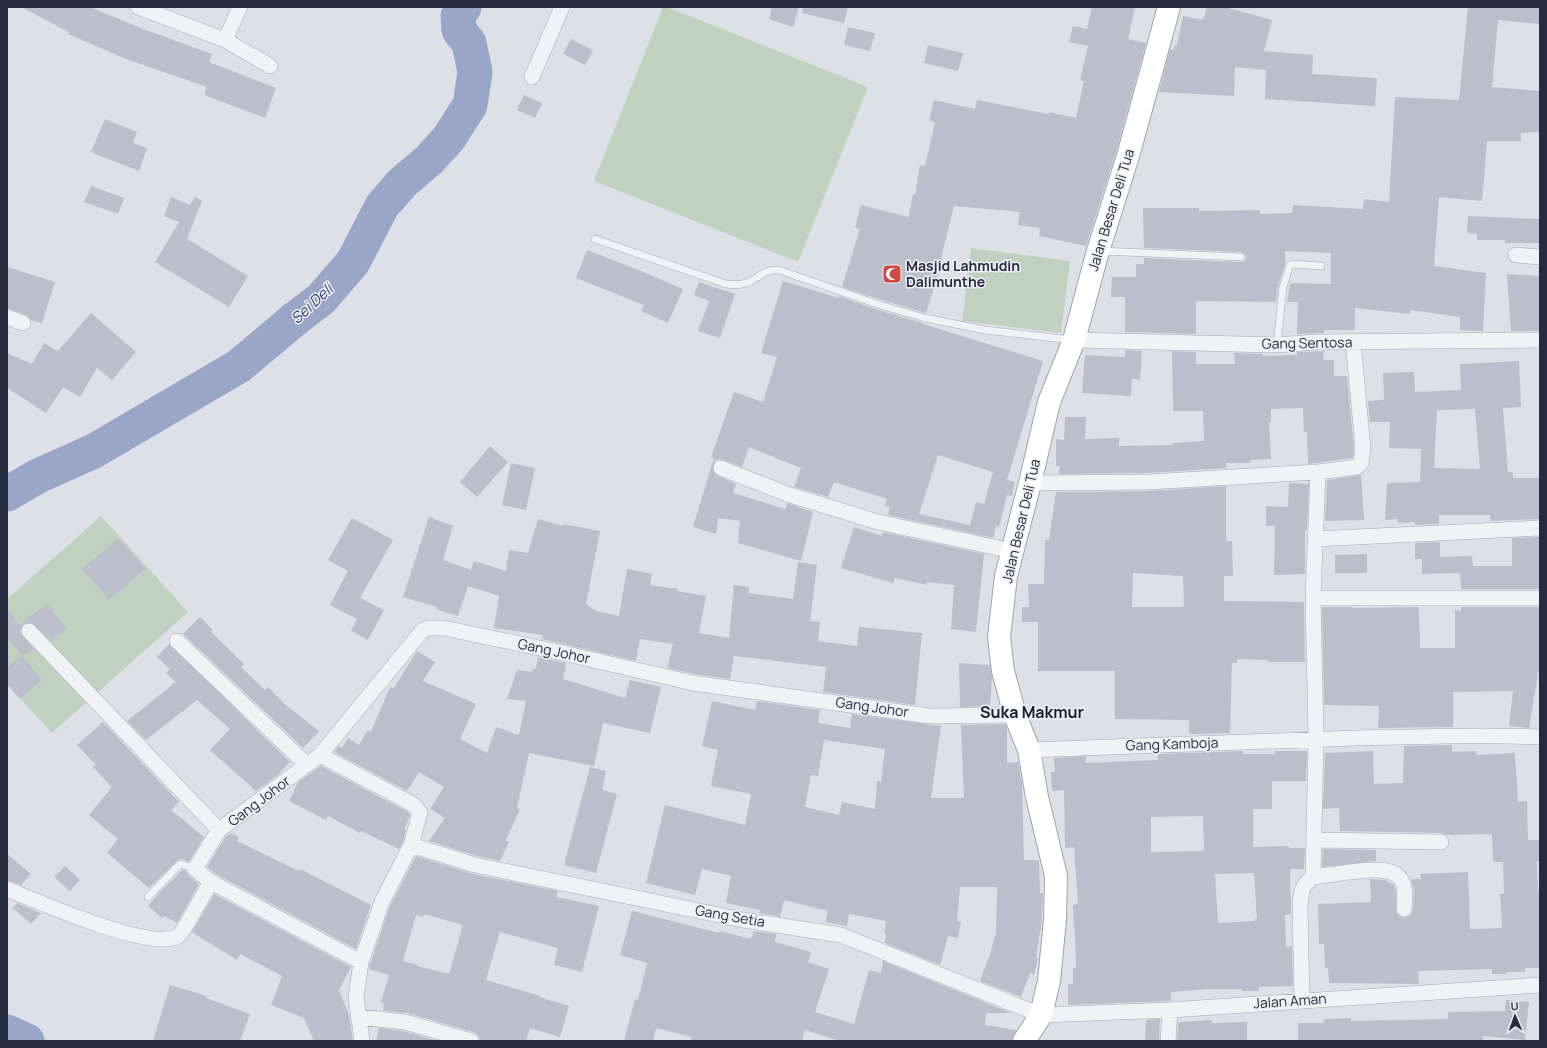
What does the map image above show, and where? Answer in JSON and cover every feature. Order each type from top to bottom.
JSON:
[{"type":"main road","name":"Jalan Besar Deli Tua","points":[[1024,1041],[1040,1015],[1050,973],[1056,920],[1056,876],[1037,797],[1029,750],[1015,715],[1003,671],[999,637],[1006,576],[1049,402],[1074,340],[1098,251],[1128,156],[1169,7]]},
{"type":"street","points":[[138,7],[225,40],[270,66]]},
{"type":"street","points":[[225,40],[240,7]]},
{"type":"street","points":[[532,77],[562,7]]},
{"type":"street","points":[[1516,255],[1540,257]]},
{"type":"street","points":[[7,317],[23,323]]},
{"type":"street","name":"Gang Sentosa","points":[[1074,340],[1277,345],[1316,342],[1540,340]]},
{"type":"street","points":[[1030,483],[1148,482],[1318,472],[1351,469],[1357,467],[1361,463],[1363,448],[1353,342]]},
{"type":"street","points":[[721,468],[787,494],[878,522],[1012,551]]},
{"type":"street","points":[[1313,877],[1316,739],[1313,598],[1318,472]]},
{"type":"street","points":[[1315,539],[1540,528]]},
{"type":"street","points":[[1313,598],[1540,598]]},
{"type":"street","name":"Gang Johor","points":[[195,869],[219,830],[320,755],[422,631],[428,628],[435,627],[563,653],[693,683],[929,716],[1015,715]]},
{"type":"street","points":[[29,631],[219,830]]},
{"type":"street","points":[[178,641],[307,765]]},
{"type":"street","name":"Gang Kamboja","points":[[1029,750],[1316,739],[1503,735],[1540,737]]},
{"type":"street","points":[[320,755],[414,805],[420,813],[411,845],[382,902],[361,962],[356,997],[362,1041]]},
{"type":"street","points":[[1314,840],[1441,842]]},
{"type":"street","name":"Gang Setia","points":[[411,845],[474,865],[742,920],[841,935],[1040,1015]]},
{"type":"street","points":[[195,869],[211,882],[361,962]]},
{"type":"street","points":[[1302,1000],[1300,931],[1301,894],[1305,883],[1313,877],[1369,871],[1387,871],[1397,875],[1402,882],[1405,896],[1404,909]]},
{"type":"street","points":[[7,889],[101,926],[152,939],[169,939],[181,933],[211,882]]},
{"type":"street","name":"Jalan Aman","points":[[1040,1015],[1170,1010],[1540,985]]},
{"type":"street","points":[[1168,1041],[1170,1010]]},
{"type":"street","points":[[358,1017],[405,1022],[471,1041]]},
{"type":"lane","points":[[596,239],[726,284],[735,285],[748,283],[766,271],[779,270],[880,305],[925,318],[985,330],[1074,340]]},
{"type":"lane","points":[[1098,251],[1241,257]]},
{"type":"lane","points":[[1277,345],[1283,287],[1290,265],[1321,266]]},
{"type":"lane","points":[[148,897],[181,864],[195,869]]},
{"type":"green space","points":[[663,7],[667,7],[868,87],[798,262],[594,181]]},
{"type":"green space","points":[[971,248],[1070,261],[1061,333],[962,321]]},
{"type":"green space","points":[[101,516],[188,612],[52,733],[7,684],[7,599]]},
{"type":"building","points":[[21,7],[90,7],[143,29],[212,54],[209,62],[276,88],[265,118],[204,95],[207,87],[126,59],[68,34],[69,32]]},
{"type":"building","points":[[772,7],[799,7],[793,27],[769,19]]},
{"type":"building","points":[[803,7],[848,7],[844,23],[802,13]]},
{"type":"building","points":[[1092,7],[1135,7],[1128,39],[1146,43],[1116,152],[1086,246],[1039,236],[1040,228],[1018,225],[1020,212],[954,206],[941,258],[943,258],[926,313],[842,287],[860,229],[855,228],[861,205],[908,217],[909,215],[913,194],[915,195],[920,165],[925,166],[935,122],[929,121],[934,100],[975,109],[977,100],[1076,118],[1084,81],[1080,80],[1088,46],[1069,42],[1073,26],[1087,29]]},
{"type":"building","points":[[1207,7],[1224,7],[1272,20],[1264,51],[1313,55],[1312,74],[1377,78],[1375,106],[1265,99],[1266,70],[1235,67],[1234,96],[1159,92],[1170,49],[1174,50],[1175,45],[1177,45],[1183,16],[1203,20]]},
{"type":"building","points":[[1468,7],[1540,7],[1540,24],[1498,20],[1492,87],[1540,91],[1540,132],[1521,133],[1521,141],[1487,141],[1482,201],[1439,197],[1434,266],[1486,273],[1483,331],[1460,330],[1460,317],[1411,310],[1410,314],[1355,308],[1355,330],[1324,330],[1324,333],[1297,334],[1298,302],[1287,302],[1290,283],[1331,284],[1331,253],[1285,251],[1285,265],[1278,286],[1276,302],[1196,301],[1196,334],[1125,332],[1125,297],[1111,297],[1112,277],[1136,277],[1136,264],[1144,264],[1144,258],[1241,262],[1246,258],[1245,254],[1241,252],[1144,248],[1143,208],[1199,208],[1199,211],[1260,210],[1260,214],[1292,213],[1293,205],[1363,209],[1364,199],[1389,202],[1395,97],[1459,100]]},
{"type":"building","points":[[848,27],[875,33],[870,51],[844,45]]},
{"type":"building","points":[[571,39],[593,50],[585,65],[563,54]]},
{"type":"building","points":[[928,45],[963,53],[958,71],[924,63]]},
{"type":"building","points":[[524,95],[542,103],[535,118],[517,110]]},
{"type":"building","points":[[105,119],[137,132],[133,143],[147,148],[139,171],[91,152]]},
{"type":"building","points":[[91,186],[124,198],[118,214],[84,202]]},
{"type":"building","points":[[171,197],[190,205],[195,197],[202,201],[187,239],[248,276],[229,307],[155,262],[179,222],[164,216]]},
{"type":"building","points":[[1468,216],[1540,219],[1540,243],[1505,243],[1505,240],[1477,240],[1477,234],[1467,233]]},
{"type":"building","points":[[587,250],[683,289],[668,323],[641,311],[644,305],[576,278]]},
{"type":"building","points":[[7,267],[55,282],[42,323],[31,320],[26,315],[7,308]]},
{"type":"building","points":[[1507,274],[1540,276],[1540,331],[1511,331]]},
{"type":"building","points":[[783,281],[839,298],[839,296],[878,310],[1043,361],[1007,480],[1015,482],[1012,496],[1007,495],[999,527],[996,526],[993,538],[888,515],[890,507],[885,506],[887,499],[834,482],[828,497],[794,487],[801,468],[749,447],[742,467],[719,459],[715,461],[713,465],[714,473],[736,484],[733,493],[785,509],[787,503],[813,512],[801,561],[738,543],[740,521],[718,518],[716,534],[693,527],[714,458],[711,457],[734,392],[763,402],[777,357],[761,353]],"holes":[[[938,455],[993,472],[984,504],[976,502],[970,525],[919,514]]]},
{"type":"building","points":[[699,282],[735,294],[720,338],[698,331],[709,301],[694,295]]},
{"type":"building","points":[[91,313],[136,352],[112,380],[97,368],[80,397],[63,387],[46,413],[7,388],[7,353],[32,364],[44,343],[58,351]]},
{"type":"building","points":[[1125,350],[1142,351],[1140,380],[1132,379],[1131,396],[1082,393],[1085,355],[1125,357]]},
{"type":"building","points":[[1172,351],[1196,352],[1196,364],[1235,364],[1234,353],[1263,354],[1263,356],[1297,355],[1297,352],[1324,351],[1323,360],[1334,360],[1334,376],[1347,376],[1354,448],[1353,458],[1308,464],[1307,432],[1304,432],[1303,408],[1271,409],[1271,422],[1269,422],[1271,459],[1250,460],[1250,463],[1226,463],[1226,468],[1148,473],[1059,474],[1060,466],[1056,466],[1056,439],[1064,440],[1065,417],[1086,417],[1085,439],[1119,438],[1119,446],[1174,445],[1173,443],[1204,441],[1203,411],[1173,411]]},
{"type":"building","points":[[1519,361],[1521,407],[1503,408],[1508,472],[1513,472],[1513,478],[1540,478],[1540,519],[1490,521],[1490,515],[1439,515],[1439,524],[1415,525],[1414,522],[1398,523],[1398,519],[1385,520],[1387,483],[1420,482],[1421,449],[1389,448],[1390,422],[1370,422],[1368,401],[1384,400],[1383,373],[1414,372],[1415,392],[1461,390],[1460,364]],"holes":[[[1475,409],[1480,469],[1434,468],[1437,410]]]},
{"type":"building","points":[[490,446],[508,462],[477,497],[460,482]]},
{"type":"building","points":[[511,463],[535,468],[526,510],[502,505]]},
{"type":"building","points":[[1361,475],[1364,520],[1325,521],[1327,480]]},
{"type":"building","points":[[1309,482],[1307,530],[1305,530],[1305,574],[1274,575],[1275,526],[1266,526],[1266,506],[1288,507],[1289,483],[1308,484]]},
{"type":"building","points":[[1226,486],[1226,541],[1232,541],[1233,576],[1224,576],[1224,601],[1304,602],[1305,662],[1268,662],[1268,660],[1237,659],[1237,663],[1232,663],[1230,733],[1189,734],[1189,720],[1115,719],[1115,671],[1038,671],[1038,622],[1022,622],[1022,607],[1029,607],[1028,584],[1044,584],[1045,540],[1049,540],[1056,492],[1148,491]],"holes":[[[1133,573],[1183,576],[1184,607],[1132,607]]]},
{"type":"building","points":[[429,517],[453,526],[443,560],[471,570],[474,561],[506,571],[509,550],[528,553],[538,519],[563,526],[563,524],[600,531],[586,604],[596,611],[619,616],[627,569],[652,574],[650,585],[678,589],[677,591],[706,596],[699,633],[729,638],[734,585],[749,587],[748,593],[793,599],[798,562],[817,565],[810,621],[820,622],[818,641],[857,646],[859,627],[922,633],[915,705],[823,692],[826,667],[734,656],[730,679],[667,668],[673,644],[640,639],[636,661],[542,639],[543,635],[494,628],[499,596],[468,586],[458,616],[436,609],[437,607],[403,597]]},
{"type":"building","points":[[352,518],[393,540],[360,598],[384,610],[368,640],[351,631],[357,619],[330,605],[348,571],[328,560]]},
{"type":"building","points":[[854,527],[882,536],[883,532],[984,554],[976,632],[951,629],[954,585],[927,582],[927,585],[895,578],[893,583],[841,568]]},
{"type":"building","points":[[1540,537],[1540,589],[1461,589],[1460,573],[1422,574],[1422,559],[1415,559],[1415,543],[1440,542],[1440,557],[1472,556],[1473,566],[1512,566],[1512,538]]},
{"type":"building","points":[[118,538],[145,569],[109,600],[82,569]]},
{"type":"building","points":[[1367,554],[1367,573],[1335,573],[1335,555]]},
{"type":"building","points":[[47,604],[67,629],[52,640],[32,623],[27,622],[23,624],[20,629],[20,633],[34,649],[23,657],[7,637],[7,608],[19,625]]},
{"type":"building","points":[[1322,607],[1419,607],[1420,648],[1455,648],[1455,610],[1461,611],[1461,607],[1540,607],[1540,662],[1529,728],[1509,726],[1513,691],[1453,692],[1453,727],[1378,728],[1379,706],[1324,705]]},
{"type":"building","points":[[200,617],[213,630],[211,632],[244,664],[241,667],[265,690],[268,687],[287,706],[319,731],[303,748],[183,634]]},
{"type":"building","points":[[169,644],[290,762],[278,775],[256,791],[210,750],[230,729],[197,700],[146,740],[127,721],[176,682],[166,673],[170,669],[157,657]]},
{"type":"building","points":[[417,651],[435,662],[423,681],[476,704],[460,739],[487,753],[496,727],[519,735],[526,701],[507,699],[517,670],[532,672],[533,668],[536,669],[538,657],[566,663],[563,679],[625,698],[630,680],[661,687],[650,733],[603,723],[594,766],[529,753],[517,808],[520,809],[506,840],[509,842],[500,861],[477,856],[429,841],[445,818],[430,809],[444,787],[419,772],[407,791],[334,752],[339,746],[342,748],[348,738],[359,745],[368,730],[371,732],[390,687],[394,688]]},
{"type":"building","points":[[21,655],[42,680],[20,699],[7,684],[7,668]]},
{"type":"building","points":[[959,663],[990,665],[992,677],[990,706],[960,707]]},
{"type":"building","points":[[712,701],[755,710],[757,701],[820,710],[818,723],[850,728],[852,714],[941,726],[931,798],[964,798],[961,725],[1005,724],[1007,728],[1007,763],[1018,762],[1022,784],[1024,860],[1039,860],[1040,893],[1043,893],[1041,931],[1036,958],[1038,958],[1034,975],[1030,973],[1021,997],[980,981],[996,932],[997,887],[960,887],[957,921],[961,921],[958,938],[948,936],[940,965],[885,943],[886,933],[884,933],[886,921],[849,914],[847,926],[825,922],[828,911],[784,900],[780,917],[759,913],[760,910],[726,903],[731,876],[702,869],[695,895],[646,883],[665,805],[745,825],[751,794],[711,786],[718,750],[702,746]],"holes":[[[824,740],[885,749],[881,782],[877,781],[875,809],[842,802],[839,815],[805,807],[811,775],[818,776]]]},
{"type":"building","points":[[103,722],[179,802],[171,810],[204,837],[189,862],[182,859],[178,860],[149,888],[107,853],[118,839],[89,815],[112,787],[93,767],[96,765],[77,745]]},
{"type":"building","points":[[1452,745],[1452,752],[1476,751],[1476,755],[1515,753],[1518,802],[1527,801],[1528,840],[1540,840],[1540,861],[1537,861],[1538,892],[1540,892],[1540,968],[1525,968],[1525,972],[1507,972],[1507,974],[1492,974],[1492,969],[1418,971],[1419,984],[1329,983],[1328,968],[1325,968],[1324,944],[1319,944],[1318,904],[1371,902],[1370,879],[1385,880],[1394,885],[1396,892],[1396,912],[1403,918],[1411,915],[1413,910],[1414,891],[1411,879],[1421,879],[1420,874],[1468,872],[1470,929],[1502,928],[1500,894],[1504,894],[1503,862],[1493,862],[1492,834],[1446,835],[1441,833],[1340,831],[1339,808],[1323,809],[1325,753],[1373,751],[1374,784],[1403,783],[1404,746]]},
{"type":"building","points":[[1243,751],[1243,754],[1275,754],[1275,751],[1307,751],[1306,781],[1272,781],[1272,809],[1253,809],[1253,847],[1289,846],[1289,848],[1305,848],[1304,869],[1290,869],[1291,914],[1285,915],[1286,947],[1292,946],[1293,986],[1259,987],[1259,991],[1242,991],[1242,989],[1209,989],[1171,992],[1171,1001],[1068,1005],[1068,984],[1073,984],[1073,968],[1076,968],[1073,905],[1078,904],[1074,847],[1065,848],[1064,790],[1052,791],[1051,772],[1055,772],[1054,758],[1086,756],[1086,763],[1158,760],[1158,754]],"holes":[[[1203,816],[1204,851],[1151,852],[1151,817]],[[1254,873],[1257,919],[1255,919],[1255,921],[1218,923],[1215,874]]]},
{"type":"building","points":[[321,766],[408,812],[410,815],[404,830],[406,830],[403,842],[399,849],[361,831],[360,833],[328,816],[326,820],[289,801],[298,782]]},
{"type":"building","points":[[590,767],[606,771],[602,790],[617,794],[596,873],[564,865]]},
{"type":"building","points":[[231,833],[239,837],[237,841],[299,871],[300,869],[371,905],[356,949],[216,874],[207,867],[226,836]]},
{"type":"building","points":[[1323,849],[1376,850],[1376,861],[1322,867]]},
{"type":"building","points":[[7,854],[31,874],[21,885],[7,880]]},
{"type":"building","points":[[416,856],[473,874],[558,891],[556,897],[599,906],[582,972],[554,965],[558,948],[500,932],[491,962],[486,980],[569,1006],[560,1037],[530,1028],[526,1041],[480,1041],[478,1035],[473,1032],[407,1013],[383,1011],[384,1003],[381,1002],[389,975],[369,969],[390,906]],"holes":[[[424,914],[463,925],[449,974],[403,961],[416,915],[423,917]]]},
{"type":"building","points":[[65,866],[80,880],[70,891],[54,877]]},
{"type":"building","points":[[182,870],[186,871],[189,876],[199,884],[177,923],[164,916],[162,918],[148,906]]},
{"type":"building","points":[[214,894],[351,967],[339,990],[349,1015],[353,1041],[314,1041],[304,1018],[271,1005],[282,976],[240,954],[237,960],[192,932]]},
{"type":"building","points":[[17,903],[41,913],[31,924],[13,908]]},
{"type":"building","points":[[632,911],[719,933],[720,931],[751,939],[754,931],[776,934],[775,942],[811,952],[808,962],[829,969],[815,1012],[854,1024],[869,970],[881,973],[883,961],[1011,1013],[986,1013],[985,1025],[1016,1030],[1012,1041],[840,1041],[805,1030],[802,1041],[691,1041],[692,1037],[656,1028],[653,1041],[624,1041],[635,999],[638,1000],[647,963],[620,955]]},
{"type":"building","points":[[170,985],[207,996],[206,998],[250,1014],[240,1041],[153,1041]]},
{"type":"building","points":[[1506,1000],[1529,1002],[1525,1040],[1483,1036],[1484,1041],[1298,1041],[1298,1023],[1324,1023],[1323,1019],[1351,1018],[1351,1021],[1448,1019],[1448,1012],[1505,1011]]},
{"type":"building","points":[[1160,1019],[1159,1041],[1145,1041],[1146,1020]]},
{"type":"building","points":[[1212,1020],[1212,1023],[1247,1022],[1247,1041],[1177,1041],[1178,1022]]},
{"type":"building","points":[[379,1028],[403,1031],[438,1041],[376,1041]]},
{"type":"waterway","name":"Sei Deli","points":[[7,494],[38,476],[94,451],[239,366],[321,299],[353,262],[382,206],[402,183],[429,160],[449,138],[470,105],[475,72],[469,43],[459,30],[458,16],[464,7]]},
{"type":"waterway","name":"Sei Deli","points":[[7,1032],[27,1041]]},
{"type":"place","name":"Masjid Lahmudin Dalimunthe","points":[[892,274]]},
{"type":"district","name":"Suka Makmur","points":[[1032,712]]}]
